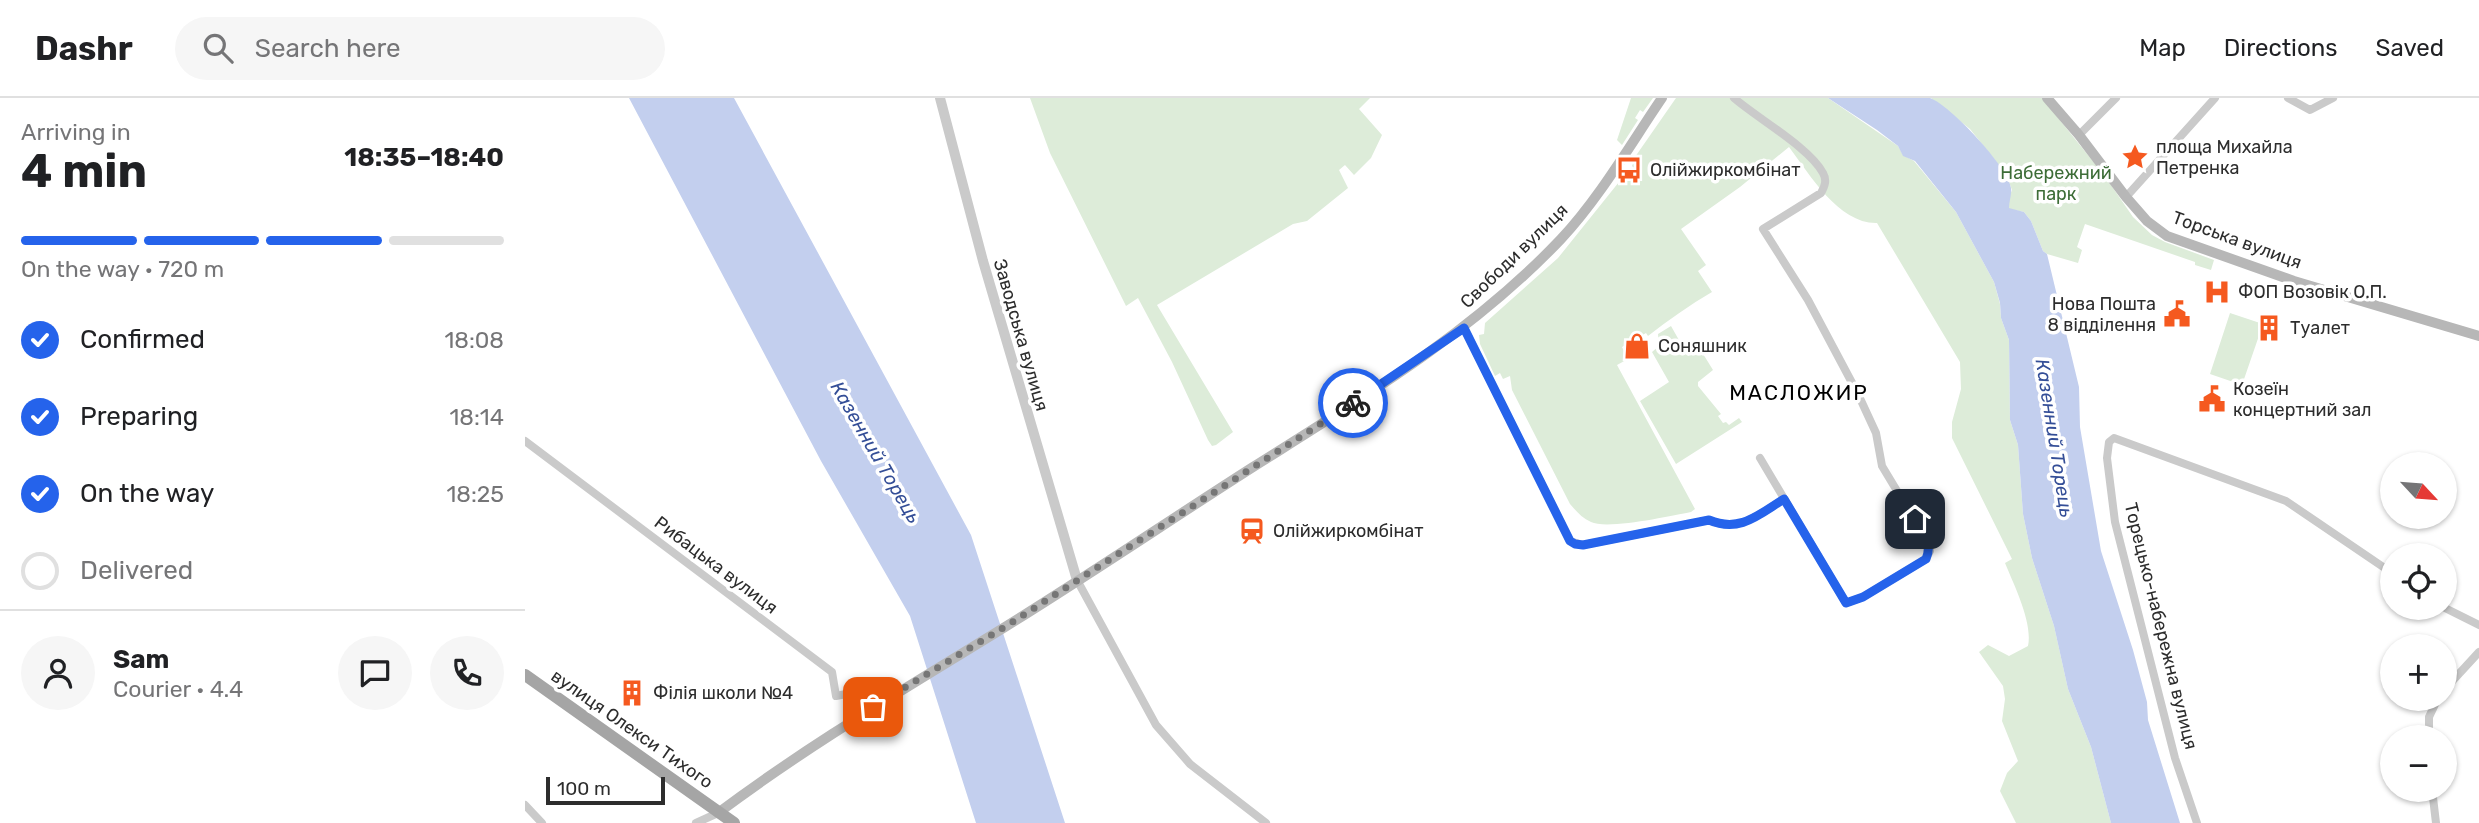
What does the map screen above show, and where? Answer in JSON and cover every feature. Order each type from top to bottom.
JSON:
[{"type":"main road","name":"Свободи вулиця","points":[[718,813],[777,769],[1180,515],[1464,328],[1543,256],[1583,214],[1663,98]]},
{"type":"main road","points":[[2047,98],[2126,197]]},
{"type":"main road","name":"Торська вулиця","points":[[2126,197],[2147,220],[2167,236],[2262,270],[2479,336]]},
{"type":"main road","name":"вулиця Олекси Тихого","points":[[525,675],[734,823]]},
{"type":"street","name":"Заводська вулиця","points":[[940,98],[983,261],[1077,580]]},
{"type":"street","points":[[1734,98],[1799,148],[1818,167],[1825,180],[1821,193],[1763,229],[1808,300],[1867,412],[1879,444],[1880,462],[1929,544],[1930,551],[1926,559],[1863,597],[1846,603],[1760,458]]},
{"type":"street","points":[[2079,135],[2116,98]]},
{"type":"street","points":[[2126,197],[2215,98]]},
{"type":"street","points":[[2288,98],[2310,110],[2333,98]]},
{"type":"street","points":[[1464,328],[1563,528],[1570,541],[1575,544],[1583,545],[1709,520],[1721,525],[1736,526],[1784,499]]},
{"type":"street","name":"Торецько-набережна вулиця","points":[[2197,823],[2175,758],[2115,522],[2107,458],[2109,442],[2114,438],[2286,501],[2380,565]]},
{"type":"street","name":"Рибацька вулиця","points":[[525,440],[832,672],[836,696],[856,692],[868,697],[873,707]]},
{"type":"street","points":[[1077,580],[1156,725],[1190,764],[1266,823]]},
{"type":"street","points":[[2457,614],[2479,625]]},
{"type":"street","points":[[2457,676],[2479,652]]},
{"type":"street","points":[[2434,802],[2436,823]]},
{"type":"street","points":[[525,805],[542,823]]},
{"type":"street","points":[[696,823],[718,813]]},
{"type":"street","points":[[709,823],[718,813]]},
{"type":"green space","points":[[1030,98],[1370,98],[1359,109],[1382,135],[1371,158],[1354,175],[1345,165],[1339,170],[1348,188],[1307,221],[1293,224],[1157,305],[1233,432],[1216,445],[1212,446],[1208,440],[1172,362],[1138,298],[1126,306],[1050,153]]},
{"type":"green space","points":[[1631,98],[1653,98],[1643,112],[1640,110],[1635,118],[1638,120],[1622,145],[1617,140]]},
{"type":"green space","points":[[1676,98],[1828,98],[1898,146],[1903,155],[1914,161],[1956,212],[1994,282],[2000,304],[2001,318],[2009,340],[2010,420],[2018,445],[2023,514],[2032,558],[2054,626],[2068,689],[2091,747],[2111,823],[2016,823],[2000,791],[2007,773],[2018,761],[2002,721],[2005,699],[2003,686],[1979,652],[1988,645],[2009,656],[2028,646],[2028,626],[2005,563],[2012,559],[1952,438],[1952,422],[1961,389],[1960,362],[1877,223],[1863,221],[1838,207],[1816,184],[1789,147],[1740,187],[1681,229],[1706,265],[1698,271],[1712,292],[1648,336],[1646,333],[1622,347],[1628,359],[1617,365],[1695,509],[1639,522],[1599,524],[1585,518],[1570,504],[1512,390],[1510,376],[1503,379],[1500,373],[1495,376],[1480,344],[1479,335],[1484,334],[1485,323],[1558,258],[1623,177],[1629,175],[1634,168],[1632,166],[1635,157]]},
{"type":"green space","name":"Набережний парк","points":[[1931,98],[2042,98],[2104,175],[2133,217],[2152,235],[2165,242],[2214,260],[2211,270],[2085,224],[2077,247],[2082,250],[2078,263],[2047,254],[2024,212],[2009,209],[2008,200],[2012,190],[2006,174],[1970,129]]},
{"type":"green space","points":[[2230,313],[2263,324],[2242,385],[2210,374]]},
{"type":"green space","points":[[1671,326],[1688,356],[1700,349],[1713,370],[1698,382],[1698,386],[1721,414],[1718,416],[1723,423],[1729,425],[1739,418],[1742,422],[1676,464],[1640,401],[1669,382],[1652,352],[1659,346],[1658,334]]},
{"type":"water","name":"Казенний Торець","points":[[629,98],[734,98],[971,535],[1065,823],[976,823],[910,616],[821,461]]},
{"type":"water","name":"Казенний Торець","points":[[1828,98],[1930,98],[1939,103],[1964,124],[1990,153],[2008,179],[2011,190],[2009,208],[2024,212],[2031,221],[2043,251],[2047,254],[2079,387],[2080,427],[2101,551],[2133,650],[2147,702],[2148,720],[2180,823],[2111,823],[2091,747],[2068,689],[2054,626],[2032,558],[2023,514],[2018,445],[2010,420],[2009,340],[2001,318],[1994,282],[1956,212],[1915,161],[1903,156],[1898,146]]},
{"type":"way so far","points":[[873,707],[1011,623],[1353,403]]},
{"type":"place","name":"площа Михайла Петренка","points":[[2135,157]]},
{"type":"place","name":"Олійжиркомбінат","points":[[1629,170]]},
{"type":"place","name":"ФОП Возовік О.П.","points":[[2217,292]]},
{"type":"place","name":"Нова Пошта 8 відділення","points":[[2177,314]]},
{"type":"place","name":"Туалет","points":[[2269,328]]},
{"type":"place","name":"Соняшник","points":[[1637,346]]},
{"type":"place","name":"Козеїн концертний зал","points":[[2212,399]]},
{"type":"place","name":"Олійжиркомбiнат","points":[[1252,531]]},
{"type":"place","name":"Філія школи №4","points":[[632,693]]},
{"type":"district","name":"МАСЛОЖИР","points":[[1799,393]]},
{"type":"route","points":[[1353,403],[1464,328],[1570,541],[1583,545],[1709,520],[1721,525],[1736,526],[1784,499],[1846,603],[1854,602],[1926,559],[1930,551],[1929,544],[1915,519]]}]
